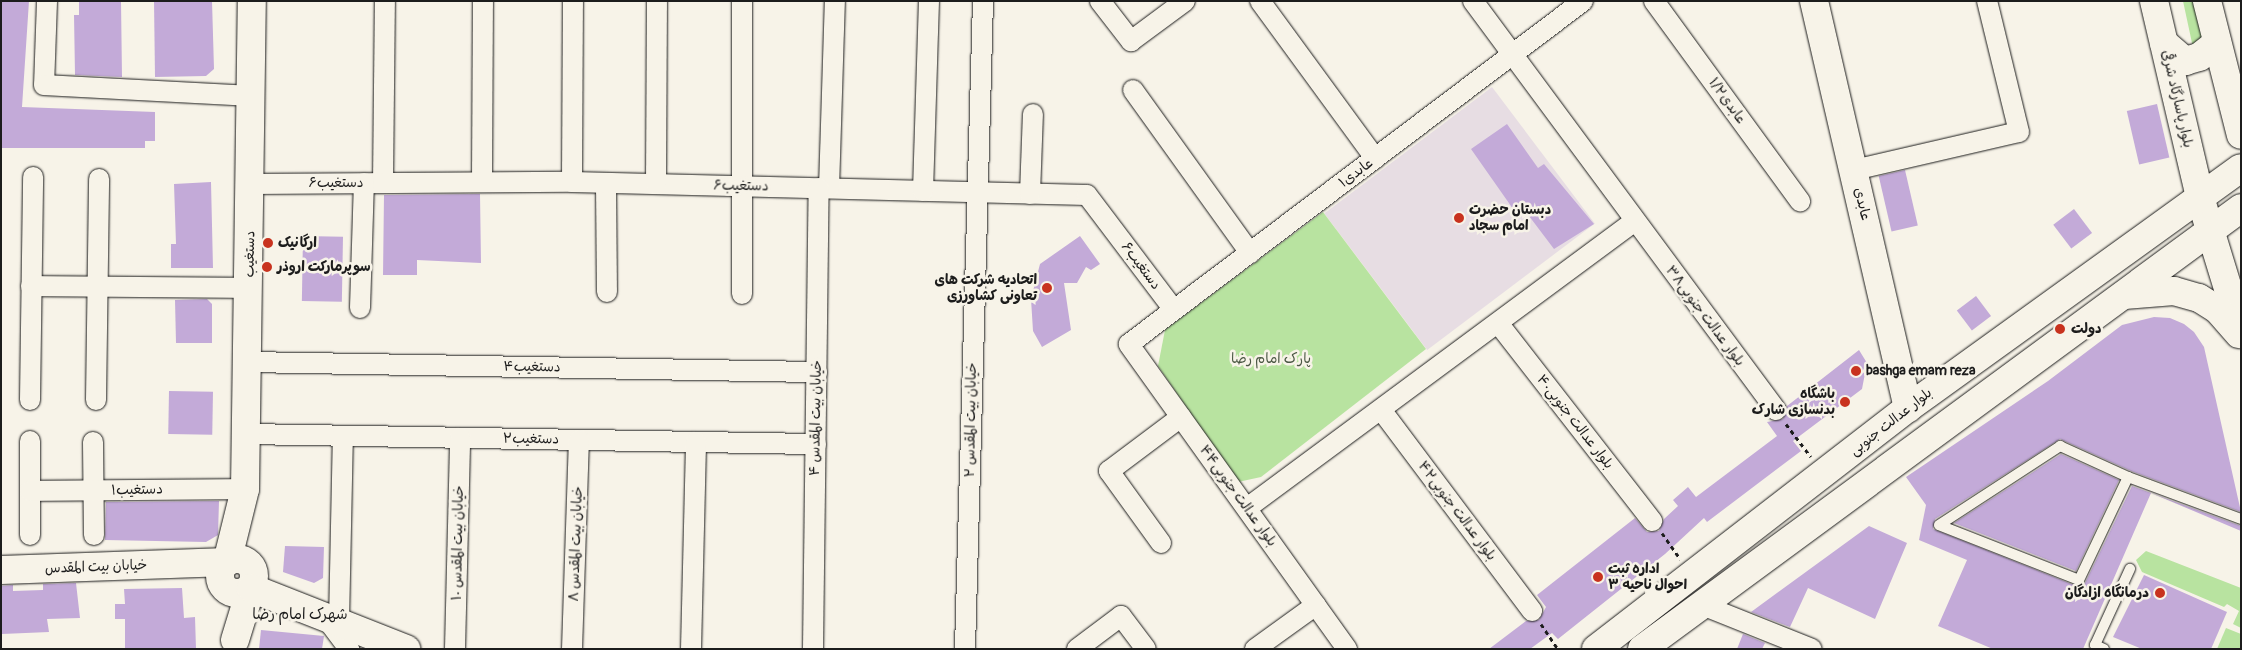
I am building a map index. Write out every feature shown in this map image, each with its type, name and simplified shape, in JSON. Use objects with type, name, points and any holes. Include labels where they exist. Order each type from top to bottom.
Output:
[{"type":"main road","name":"دستغیب","points":[[236,644],[237,574],[244,497],[246,434],[251,184],[252,1]]},
{"type":"main road","name":"عابدی","points":[[1814,1],[1908,408]]},
{"type":"main road","name":"بلوار پاسارگاد شرقی","points":[[2154,1],[2200,198],[2241,331]]},
{"type":"main road","points":[[2207,1],[2216,44],[2241,135]]},
{"type":"main road","points":[[2164,43],[2185,61],[2199,57],[2216,44]]},
{"type":"main road","points":[[2216,44],[2241,64]]},
{"type":"main road","name":"بلوار عدالت جنوبی","points":[[1596,649],[1693,576],[1908,408],[2241,168]]},
{"type":"main road","points":[[1642,649],[2241,208]]},
{"type":"main road","points":[[2124,295],[2174,292],[2199,298],[2218,310],[2241,337]]},
{"type":"main road","name":"خیابان بیت المقدس","points":[[1,570],[190,563],[237,574]]},
{"type":"main road","points":[[237,574],[332,620],[406,649]]},
{"type":"street","points":[[360,308],[374,183],[385,1]]},
{"type":"street","points":[[482,182],[483,1]]},
{"type":"street","points":[[572,182],[573,1]]},
{"type":"street","points":[[656,184],[657,1]]},
{"type":"street","points":[[742,1],[744,186],[742,294]]},
{"type":"street","name":"خیابان بیت المقدس ۴","points":[[812,649],[817,372],[824,188],[835,1]]},
{"type":"street","points":[[923,191],[928,1]]},
{"type":"street","name":"خیابان بیت المقدس ۲","points":[[965,649],[976,192],[983,1]]},
{"type":"street","points":[[1100,1],[1130,41],[1185,1]]},
{"type":"street","points":[[1260,1],[1375,158]]},
{"type":"street","name":"بلوار عدالت جنوبی۳۸","points":[[1473,1],[1634,222],[1776,410]]},
{"type":"street","name":"۱عابدی","points":[[1129,344],[1583,1]]},
{"type":"street","name":"عابدی۱/۲","points":[[1654,1],[1800,201]]},
{"type":"street","points":[[1854,170],[2020,132],[1987,1]]},
{"type":"street","points":[[46,2],[44,85],[252,96]]},
{"type":"street","points":[[1133,90],[1250,253]]},
{"type":"street","points":[[1030,194],[1033,114]]},
{"type":"street","points":[[30,400],[33,177]]},
{"type":"street","points":[[96,400],[99,179]]},
{"type":"street","name":"دستغیب۶","points":[[251,184],[572,182],[1088,195],[1174,310]]},
{"type":"street","points":[[606,183],[607,292]]},
{"type":"street","points":[[1247,508],[1382,411],[1634,222]]},
{"type":"street","points":[[31,286],[249,288]]},
{"type":"street","name":"بلوار عدالت جنوبی۴۰","points":[[1498,323],[1652,521]]},
{"type":"street","name":"بلوار عدالت جنوبی۴۴","points":[[1129,344],[1316,604],[1346,649]]},
{"type":"street","name":"دستغیب۴","points":[[247,362],[817,372]]},
{"type":"street","name":"بلوار عدالت جنوبی۴۲","points":[[1382,411],[1532,611]]},
{"type":"street","points":[[1161,543],[1108,471],[1181,417]]},
{"type":"street","name":"۲دستغیب","points":[[246,434],[816,444]]},
{"type":"street","points":[[343,436],[332,620],[349,649]]},
{"type":"street","name":"خیابان بیت المقدس ۱۰","points":[[455,649],[460,438]]},
{"type":"street","points":[[30,440],[30,535]]},
{"type":"street","name":"خیابان بیت المقدس ۸","points":[[572,649],[579,440]]},
{"type":"street","points":[[93,442],[94,535]]},
{"type":"street","points":[[691,649],[696,442]]},
{"type":"street","name":"دستغیب۱","points":[[30,492],[93,491],[244,497]]},
{"type":"street","points":[[1254,649],[1316,604]]},
{"type":"street","points":[[1702,605],[1812,649]]},
{"type":"street","points":[[1077,649],[1122,616],[1146,649]]},
{"type":"lane","points":[[2128,477],[2080,580],[1939,525],[2060,446],[2128,477],[2241,520]]},
{"type":"lane","points":[[2104,649],[2095,645],[2130,569]]},
{"type":"path","points":[[1776,410],[1823,474]]},
{"type":"path","points":[[1652,521],[1693,576]]},
{"type":"path","points":[[1532,611],[1558,649]]},
{"type":"shaded area","name":"دبستان حضرت امام سجاد","points":[[1492,87],[1595,224],[1427,350],[1324,213]]},
{"type":"green space","points":[[2183,1],[2201,1],[2214,56],[2202,65],[2192,43]]},
{"type":"green space","name":"پارک امام رضا","points":[[1323,212],[1426,349],[1261,477],[1238,482],[1158,366],[1165,330]]},
{"type":"green space","points":[[2146,551],[2241,588],[2241,628],[2233,624],[2239,611],[2227,604],[2224,607],[2142,572],[2136,560]]},
{"type":"green space","points":[[2226,628],[2241,634],[2241,649],[2217,649]]},
{"type":"building","points":[[1,1],[29,1],[22,107],[155,112],[155,141],[145,141],[145,148],[1,148]]},
{"type":"building","points":[[79,1],[121,1],[122,77],[75,75],[74,15],[79,15]]},
{"type":"building","points":[[154,1],[212,1],[214,69],[206,76],[155,77]]},
{"type":"building","points":[[2157,104],[2169,158],[2139,165],[2127,111]]},
{"type":"building","points":[[1507,124],[1538,168],[1544,164],[1594,224],[1554,249],[1526,212],[1518,216],[1471,149]]},
{"type":"building","points":[[1905,170],[1918,226],[1892,232],[1879,176]]},
{"type":"building","points":[[211,182],[213,268],[171,268],[171,244],[176,244],[174,184]]},
{"type":"building","points":[[480,194],[481,263],[417,260],[417,275],[383,275],[384,195]]},
{"type":"building","points":[[2074,209],[2092,233],[2071,249],[2053,225]]},
{"type":"building","points":[[303,236],[343,237],[342,302],[302,301]]},
{"type":"building","name":"اتحادیه شرکت های تعاونی کشاورزی","points":[[1080,236],[1100,264],[1091,270],[1086,267],[1077,283],[1064,283],[1071,330],[1042,347],[1033,331],[1031,299],[1040,264]]},
{"type":"building","points":[[1976,296],[1991,316],[1972,330],[1957,310]]},
{"type":"building","points":[[207,299],[212,304],[212,343],[176,343],[175,300]]},
{"type":"building","points":[[2154,317],[2170,318],[2184,324],[2194,332],[2204,347],[2241,512],[2131,471],[2060,439],[1935,519],[1933,529],[2079,587],[2085,583],[2132,486],[2241,526],[2241,531],[2151,493],[2083,649],[1993,649],[1938,626],[1967,560],[1919,540],[1926,505],[1906,477],[2048,381],[2122,325]]},
{"type":"building","points":[[1859,350],[1867,363],[1862,389],[1793,441],[1801,451],[1707,522],[1704,518],[1665,554],[1558,639],[1552,633],[1530,649],[1489,649],[1526,621],[1539,620],[1546,607],[1537,595],[1635,518],[1647,532],[1659,531],[1664,519],[1678,506],[1673,500],[1688,487],[1696,497],[1777,436],[1767,422],[1783,419],[1787,406]]},
{"type":"building","points":[[169,391],[213,392],[212,435],[168,434]]},
{"type":"building","points":[[2061,454],[2119,480],[2076,571],[1954,523]]},
{"type":"building","points":[[219,501],[218,535],[206,542],[105,540],[106,502]]},
{"type":"building","points":[[1869,526],[1907,543],[1875,619],[1808,588],[1790,627],[1751,612]]},
{"type":"building","points":[[285,546],[324,547],[323,578],[314,583],[283,572]]},
{"type":"building","name":"درمانگاه ازادگان","points":[[2144,575],[2227,612],[2211,649],[2142,649],[2113,637]]},
{"type":"building","points":[[76,583],[80,618],[47,619],[49,632],[2,634],[1,586],[13,585],[13,591],[43,590],[43,584]]},
{"type":"building","points":[[182,588],[184,618],[195,617],[196,649],[125,649],[125,619],[115,619],[115,604],[125,604],[124,589]]},
{"type":"building","points":[[261,630],[324,636],[322,649],[259,649]]},
{"type":"building","points":[[1743,634],[1765,643],[1762,649],[1737,649]]},
{"type":"place","name":"دبستان حضرت امام سجاد","points":[[1459,218]]},
{"type":"place","name":"ارگانیک","points":[[268,243]]},
{"type":"place","name":"سوپرمارکت اروذر","points":[[267,267]]},
{"type":"place","name":"اتحادیه شرکت های تعاونی کشاورزی","points":[[1047,288]]},
{"type":"place","name":"دولت","points":[[2060,329]]},
{"type":"place","name":"bashga emam reza","points":[[1856,371]]},
{"type":"place","name":"باشگاه بدنسازی شارک","points":[[1845,402]]},
{"type":"place","name":"اداره ثبت احوال ناحیه ۳","points":[[1598,577]]},
{"type":"place","name":"درمانگاه ازادگان","points":[[2160,593]]},
{"type":"district","name":"شهرک امام رضا","points":[[300,615]]}]
